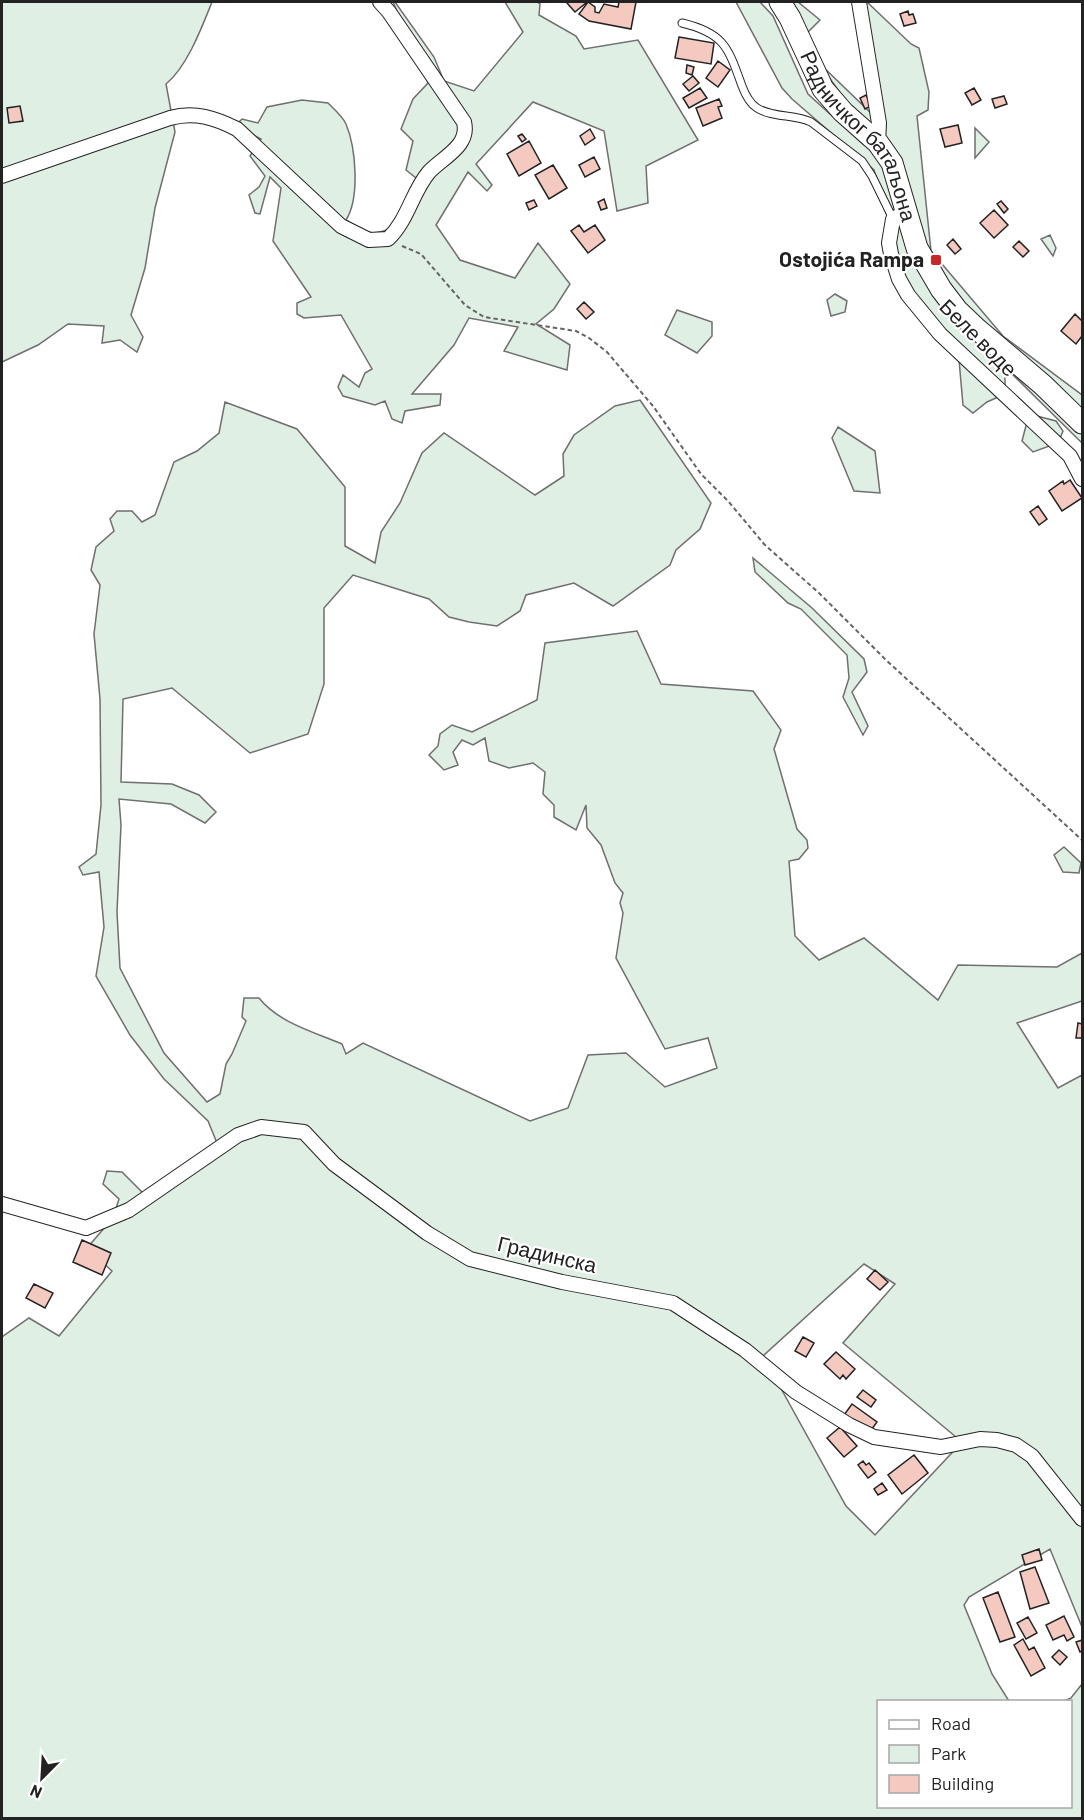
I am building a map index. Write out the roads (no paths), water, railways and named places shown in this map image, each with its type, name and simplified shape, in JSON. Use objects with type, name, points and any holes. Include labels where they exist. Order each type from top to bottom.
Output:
[{"type":"main road","name":"Радничког батаљона","points":[[780,2],[823,89],[843,112],[878,143],[896,173],[900,215],[941,289],[957,310],[1083,423]]},
{"type":"street","points":[[2,176],[170,118],[181,115],[200,115],[219,120],[237,129],[341,226],[369,240],[388,239],[396,232],[428,174],[460,144],[466,129],[464,122],[380,2]]},
{"type":"street","points":[[859,2],[879,123],[878,143]]},
{"type":"street","name":"Беле воде","points":[[900,215],[890,243],[891,255],[899,279],[908,295],[940,334],[1070,456],[1083,479]]},
{"type":"street","name":"Градинска","points":[[2,1204],[86,1228],[129,1210],[238,1135],[261,1127],[304,1132],[334,1164],[427,1233],[470,1259],[562,1282],[673,1302],[746,1350],[796,1392],[849,1425],[874,1437],[941,1447],[980,1439],[997,1440],[1016,1445],[1032,1456],[1083,1518]]},
{"type":"lane","points":[[682,22],[701,27],[716,36],[730,53],[746,97],[758,109],[802,117],[811,122],[862,162],[900,215]]},
{"type":"place","name":"Ostojića Rampa","points":[[936,260]]}]
